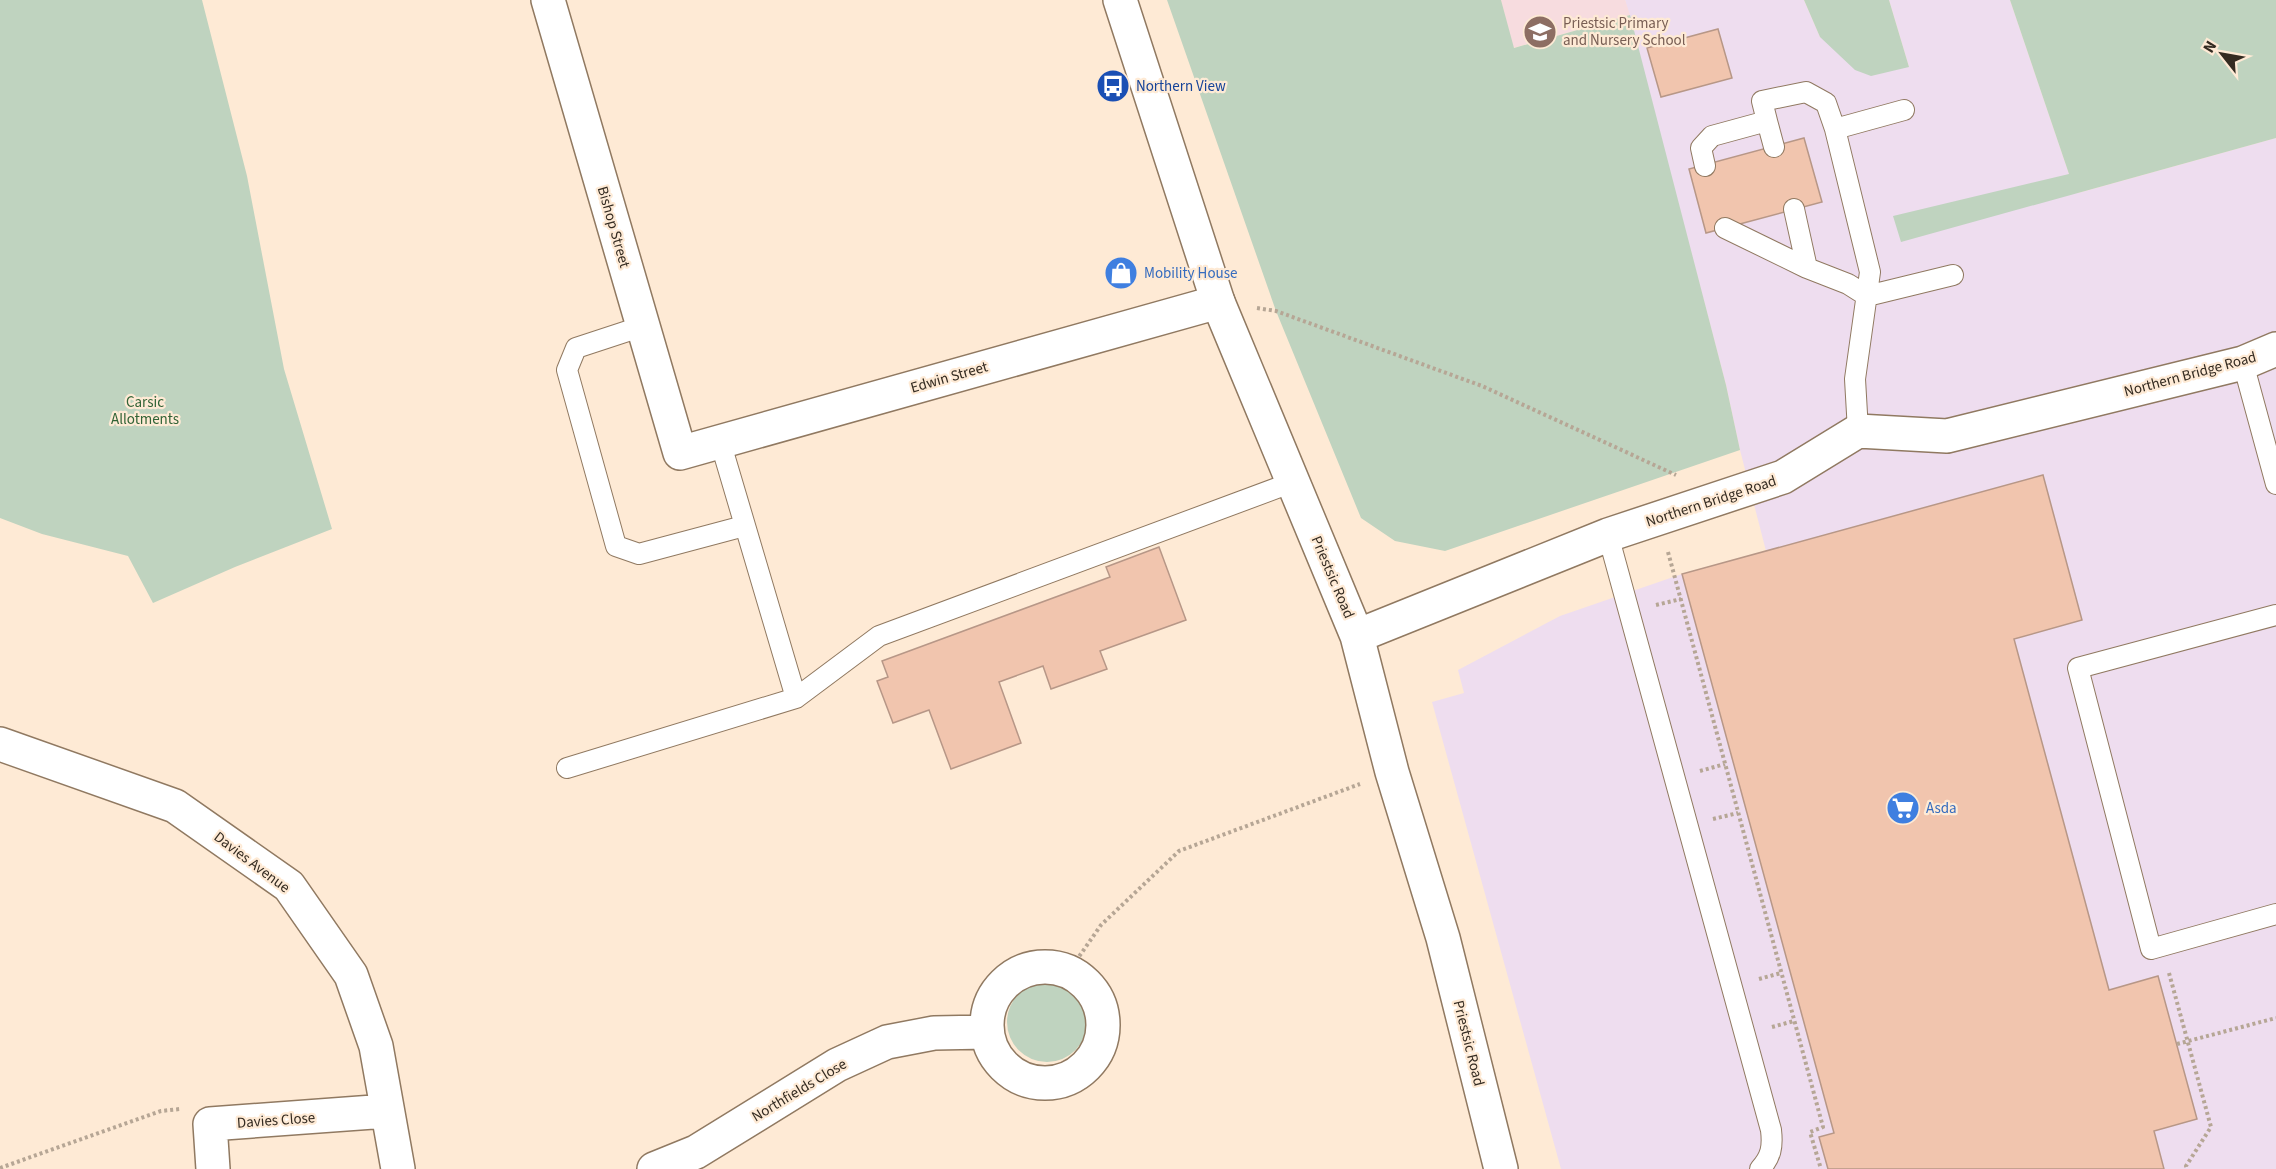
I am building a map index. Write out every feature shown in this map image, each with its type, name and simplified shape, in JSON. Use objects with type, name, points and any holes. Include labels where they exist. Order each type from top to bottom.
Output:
[{"type":"street","name":"Bishop Street","points":[[548,0],[680,453]]},
{"type":"street","name":"Priestsic Road","points":[[1120,0],[1218,302],[1358,636],[1392,772],[1443,938],[1501,1169]]},
{"type":"street","name":"Edwin Street","points":[[680,453],[1218,302]]},
{"type":"street","name":"Northern Bridge Road","points":[[1358,636],[1608,535],[1783,477],[1858,431],[1947,436],[2243,363],[2276,349]]},
{"type":"street","name":"Davies Avenue","points":[[0,744],[175,806],[289,886],[351,975],[376,1046],[398,1169]]},
{"type":"street","points":[[1052,966],[1069,971],[1086,982],[1098,999],[1103,1018],[1102,1038],[1094,1057],[1080,1072],[1062,1081],[1042,1083],[1022,1078],[1005,1067],[993,1052],[987,1032],[987,1014],[993,998],[1004,983],[1017,973],[1034,967],[1052,966]]},
{"type":"street","name":"Northfields Close","points":[[654,1169],[696,1152],[837,1065],[887,1042],[934,1033],[987,1032]]},
{"type":"street","name":"Davies Close","points":[[210,1124],[387,1111]]},
{"type":"street","points":[[210,1124],[213,1169]]},
{"type":"lane","points":[[1774,147],[1762,101],[1806,92],[1826,103],[1835,129],[1870,272],[1855,379],[1858,431]]},
{"type":"lane","points":[[1835,129],[1905,110]]},
{"type":"lane","points":[[1705,166],[1701,148],[1712,136],[1767,121]]},
{"type":"lane","points":[[1794,209],[1808,268]]},
{"type":"lane","points":[[1725,228],[1808,268],[1848,284],[1868,296],[1953,275]]},
{"type":"lane","points":[[642,326],[576,348],[567,370],[616,546],[639,554],[744,526]]},
{"type":"lane","points":[[2243,363],[2276,484]]},
{"type":"lane","points":[[720,441],[796,698]]},
{"type":"lane","points":[[567,768],[796,698],[879,636],[1293,482]]},
{"type":"lane","points":[[1608,535],[1771,1130],[1770,1157],[1760,1169]]},
{"type":"lane","points":[[2276,615],[2078,668],[2151,949],[2276,914]]},
{"type":"path","points":[[1218,302],[1276,311],[1482,386],[1676,475],[1695,506]]},
{"type":"path","points":[[1659,518],[1823,1127],[1810,1132],[1821,1169]]},
{"type":"path","points":[[1653,606],[1681,599]]},
{"type":"path","points":[[1069,971],[1101,925],[1179,851],[1392,772]]},
{"type":"path","points":[[2162,946],[2211,1127],[2186,1166],[2187,1169]]},
{"type":"path","points":[[2177,1044],[2276,1018]]},
{"type":"path","points":[[0,1168],[161,1111],[208,1107],[210,1124]]},
{"type":"shaded area","name":"Priestsic Primary and Nursery School","points":[[1501,0],[1625,0],[1630,15],[1513,48]]},
{"type":"shaded area","points":[[1625,0],[1804,0],[1820,37],[1909,67],[1889,0],[2010,0],[2069,174],[2078,193],[2276,138],[2276,1169],[1561,1169],[1432,702],[1464,693],[1458,670],[1560,616],[1682,574],[1766,551],[1726,385]]},
{"type":"green space","name":"Carsic Allotments","points":[[0,0],[202,0],[247,176],[284,369],[332,529],[235,567],[153,603],[128,556],[42,534],[0,518]]},
{"type":"green space","points":[[1167,0],[1501,0],[1514,48],[1630,15],[1726,385],[1740,450],[1445,551],[1395,541],[1361,518],[1276,311]]},
{"type":"green space","points":[[1804,0],[1889,0],[1909,67],[1871,76],[1855,70],[1820,37]]},
{"type":"green space","points":[[2010,0],[2276,0],[2276,138],[1901,242],[1893,216],[2069,174]]},
{"type":"green space","points":[[1047,982],[1062,985],[1075,994],[1084,1007],[1087,1022],[1084,1037],[1075,1050],[1062,1059],[1047,1062],[1032,1059],[1019,1050],[1010,1037],[1007,1022],[1010,1007],[1019,994],[1032,985]]},
{"type":"building","points":[[1718,29],[1732,78],[1661,97],[1647,48]]},
{"type":"building","points":[[1804,138],[1822,202],[1706,233],[1689,169]]},
{"type":"building","name":"Asda","points":[[2043,475],[2082,620],[2014,639],[2109,990],[2158,976],[2197,1119],[2154,1131],[2164,1169],[1828,1169],[1819,1137],[1834,1133],[1682,574]]},
{"type":"building","points":[[1159,547],[1186,620],[1100,651],[1107,669],[1051,689],[1043,666],[999,682],[1021,743],[951,769],[929,710],[893,723],[877,681],[888,677],[882,661],[1110,577],[1106,567]]},
{"type":"place","name":"Priestsic Primary and Nursery School","points":[[1540,32]]},
{"type":"place","name":"Northern View","points":[[1113,86]]},
{"type":"place","name":"Mobility House","points":[[1121,273]]},
{"type":"place","name":"Asda","points":[[1903,808]]}]
